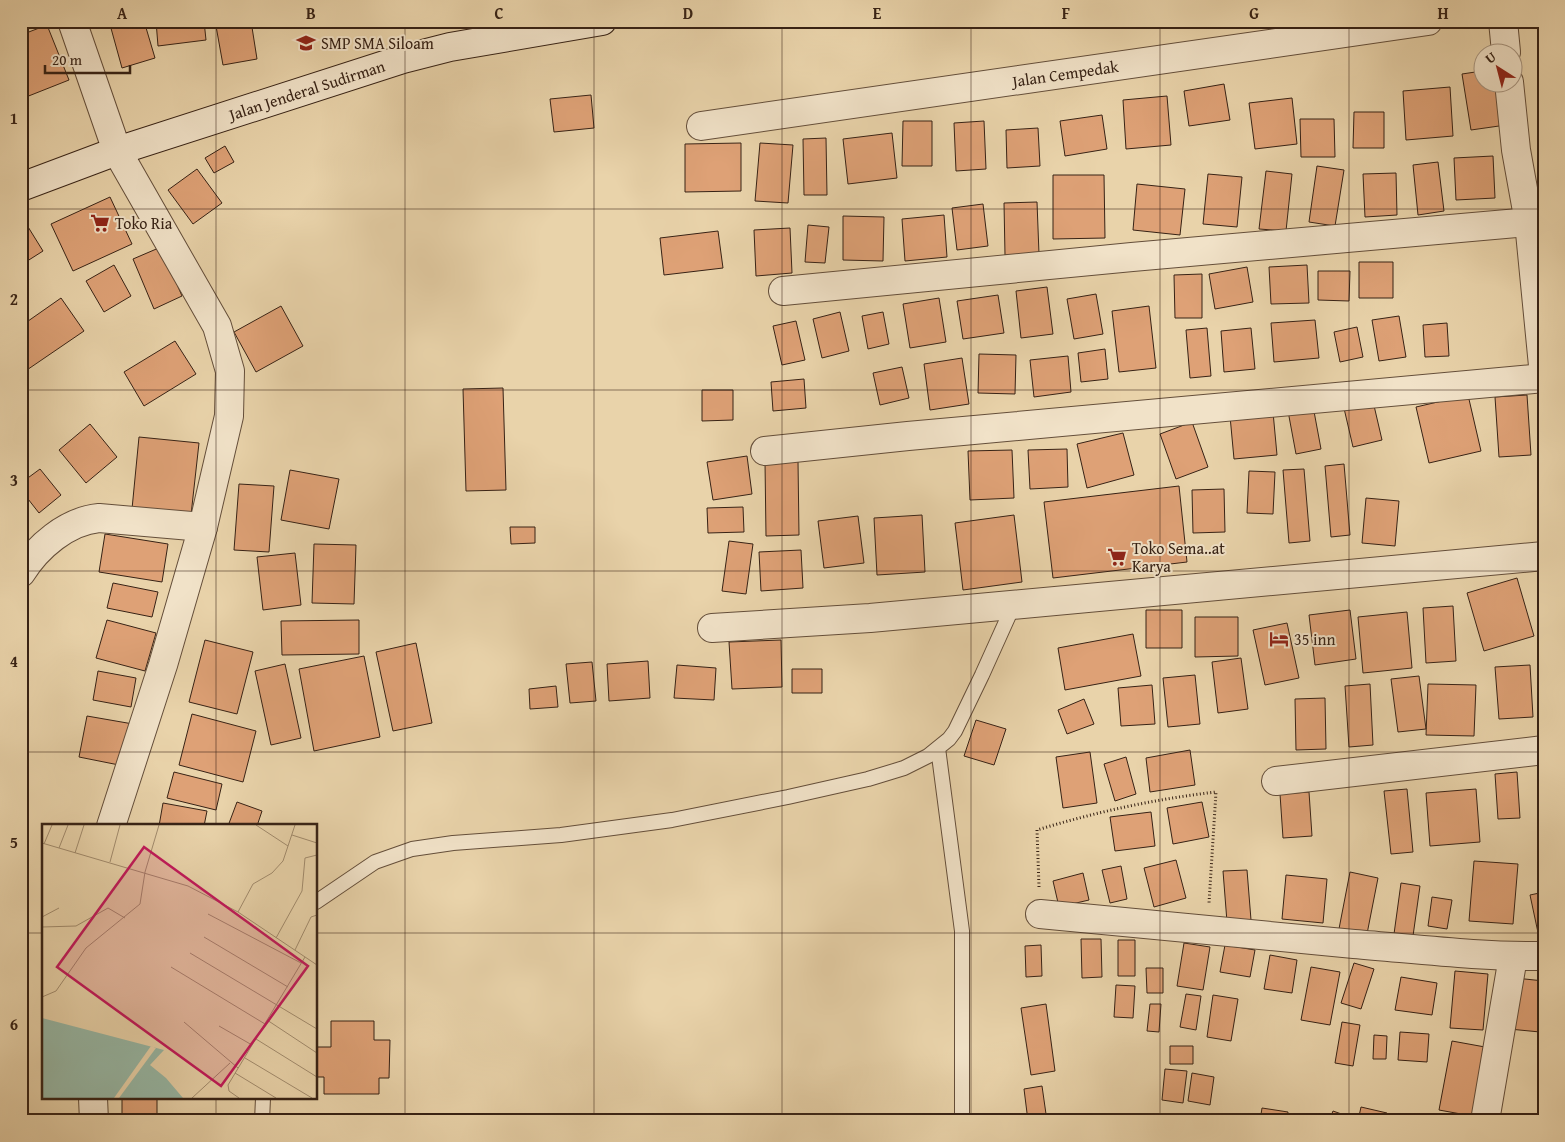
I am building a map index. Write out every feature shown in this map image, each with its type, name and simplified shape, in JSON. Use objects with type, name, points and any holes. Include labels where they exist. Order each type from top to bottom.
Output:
[{"type":"street","points":[[72,21],[117,152],[217,326],[230,371],[229,416],[203,527],[163,665],[112,824]]},
{"type":"street","name":"Jalan Jenderal Sudirman","points":[[21,187],[117,152],[441,49],[602,21]]},
{"type":"street","name":"Jalan Cempedak","points":[[701,126],[1428,21]]},
{"type":"street","points":[[1503,21],[1505,42]]},
{"type":"street","points":[[765,451],[1544,377],[1529,222],[1516,150],[1510,92]]},
{"type":"street","points":[[783,292],[1123,258],[1529,222]]},
{"type":"street","points":[[21,573],[34,555],[48,541],[87,519],[99,518],[203,527]]},
{"type":"street","points":[[712,628],[870,618],[1544,556]]},
{"type":"street","points":[[1276,781],[1544,750]]},
{"type":"street","points":[[1040,914],[1208,931],[1513,957],[1544,956]]},
{"type":"street","points":[[1485,1121],[1513,957]]},
{"type":"street","points":[[93,1100],[94,1121]]},
{"type":"lane","points":[[318,901],[375,862],[412,849],[561,835],[672,820],[788,797],[868,779],[904,768],[938,748],[949,739],[958,726],[1014,604]]},
{"type":"lane","points":[[938,748],[962,931],[962,1121]]},
{"type":"lane","points":[[262,1121],[263,1100]]},
{"type":"path","points":[[1040,914],[1038,830],[1088,814],[1168,798],[1216,792],[1208,931]]},
{"type":"building","points":[[109,21],[144,21],[155,58],[122,68]]},
{"type":"building","points":[[156,21],[204,21],[206,40],[158,46]]},
{"type":"building","points":[[251,21],[257,59],[223,65],[216,26]]},
{"type":"building","points":[[47,25],[69,80],[21,99],[21,35]]},
{"type":"building","points":[[1472,72],[1472,92],[1501,92],[1506,125],[1471,130],[1462,74]]},
{"type":"building","points":[[1224,84],[1230,120],[1189,126],[1184,91]]},
{"type":"building","points":[[1450,87],[1453,136],[1406,140],[1403,91]]},
{"type":"building","points":[[591,95],[594,128],[554,132],[550,99]]},
{"type":"building","points":[[1167,96],[1171,145],[1126,149],[1123,100]]},
{"type":"building","points":[[1292,98],[1297,144],[1255,149],[1249,103]]},
{"type":"building","points":[[1354,112],[1384,112],[1384,148],[1353,148]]},
{"type":"building","points":[[1102,115],[1107,149],[1065,156],[1060,121]]},
{"type":"building","points":[[1300,119],[1334,119],[1335,157],[1301,157]]},
{"type":"building","points":[[903,121],[932,121],[932,166],[902,166]]},
{"type":"building","points":[[984,121],[986,169],[956,171],[954,123]]},
{"type":"building","points":[[1038,128],[1040,166],[1007,168],[1006,130]]},
{"type":"building","points":[[892,133],[897,178],[848,184],[843,139]]},
{"type":"building","points":[[826,138],[827,195],[804,195],[803,139]]},
{"type":"building","points":[[741,143],[741,191],[685,192],[685,144]]},
{"type":"building","points":[[760,143],[793,145],[788,203],[755,201]]},
{"type":"building","points":[[225,146],[234,162],[214,173],[205,158]]},
{"type":"building","points":[[1493,156],[1495,198],[1456,200],[1454,158]]},
{"type":"building","points":[[1438,162],[1444,211],[1418,215],[1413,165]]},
{"type":"building","points":[[1317,166],[1344,170],[1335,226],[1309,222]]},
{"type":"building","points":[[197,169],[222,203],[193,224],[168,190]]},
{"type":"building","points":[[1266,171],[1292,174],[1286,231],[1259,229]]},
{"type":"building","points":[[1396,173],[1397,215],[1365,217],[1363,174]]},
{"type":"building","points":[[1208,174],[1242,177],[1237,227],[1203,224]]},
{"type":"building","points":[[1053,175],[1104,175],[1105,238],[1053,239]]},
{"type":"building","points":[[1137,184],[1185,189],[1180,235],[1133,230]]},
{"type":"building","points":[[110,197],[132,244],[73,271],[51,224]]},
{"type":"building","points":[[1037,202],[1039,254],[1005,255],[1004,203]]},
{"type":"building","points":[[983,204],[988,246],[957,250],[952,208]]},
{"type":"building","points":[[944,215],[947,257],[905,261],[902,219]]},
{"type":"building","points":[[843,216],[884,217],[883,261],[843,260]]},
{"type":"building","points":[[25,222],[43,251],[21,265],[21,225]]},
{"type":"building","points":[[808,225],[829,227],[825,263],[805,262]]},
{"type":"building","points":[[790,228],[792,273],[756,276],[754,230]]},
{"type":"building","points":[[718,231],[723,268],[664,275],[660,238]]},
{"type":"building","points":[[161,247],[182,296],[154,309],[133,259]]},
{"type":"building","points":[[1359,262],[1393,262],[1393,298],[1359,298]]},
{"type":"building","points":[[114,265],[131,296],[104,312],[86,281]]},
{"type":"building","points":[[1307,265],[1309,303],[1271,304],[1269,267]]},
{"type":"building","points":[[1247,267],[1253,302],[1215,309],[1209,274]]},
{"type":"building","points":[[1318,271],[1350,271],[1349,301],[1318,300]]},
{"type":"building","points":[[1202,274],[1202,318],[1175,318],[1174,275]]},
{"type":"building","points":[[1047,287],[1053,334],[1021,338],[1016,291]]},
{"type":"building","points":[[1096,294],[1103,334],[1074,339],[1067,299]]},
{"type":"building","points":[[998,295],[1004,333],[963,339],[957,301]]},
{"type":"building","points":[[61,298],[84,331],[21,374],[21,326]]},
{"type":"building","points":[[939,298],[946,342],[910,348],[903,304]]},
{"type":"building","points":[[281,306],[303,346],[256,372],[234,332]]},
{"type":"building","points":[[1149,306],[1156,368],[1119,372],[1112,311]]},
{"type":"building","points":[[840,312],[849,351],[822,358],[813,319]]},
{"type":"building","points":[[883,312],[889,344],[868,349],[862,316]]},
{"type":"building","points":[[1399,316],[1406,357],[1379,361],[1372,320]]},
{"type":"building","points":[[1315,320],[1319,358],[1274,362],[1271,323]]},
{"type":"building","points":[[796,321],[805,360],[782,365],[773,326]]},
{"type":"building","points":[[1447,323],[1449,356],[1425,357],[1423,325]]},
{"type":"building","points":[[1357,327],[1363,357],[1340,362],[1334,332]]},
{"type":"building","points":[[1207,328],[1211,376],[1190,378],[1186,330]]},
{"type":"building","points":[[1251,328],[1255,369],[1224,372],[1221,331]]},
{"type":"building","points":[[175,341],[196,374],[144,406],[124,372]]},
{"type":"building","points":[[1105,349],[1108,379],[1081,382],[1078,353]]},
{"type":"building","points":[[979,354],[1016,355],[1015,394],[978,393]]},
{"type":"building","points":[[1068,356],[1071,392],[1034,397],[1030,360]]},
{"type":"building","points":[[962,358],[969,404],[930,410],[924,364]]},
{"type":"building","points":[[902,367],[909,398],[880,405],[873,373]]},
{"type":"building","points":[[804,379],[806,408],[773,411],[771,382]]},
{"type":"building","points":[[503,388],[506,490],[466,491],[463,389]]},
{"type":"building","points":[[702,390],[733,390],[733,420],[702,421]]},
{"type":"building","points":[[1468,395],[1481,451],[1429,463],[1416,407]]},
{"type":"building","points":[[1527,395],[1531,455],[1499,457],[1495,397]]},
{"type":"building","points":[[1372,397],[1382,440],[1353,447],[1343,404]]},
{"type":"building","points":[[1313,406],[1321,449],[1296,454],[1288,411]]},
{"type":"building","points":[[1273,412],[1277,455],[1234,459],[1230,416]]},
{"type":"building","points":[[1192,422],[1208,467],[1176,479],[1160,434]]},
{"type":"building","points":[[90,424],[117,457],[86,483],[59,450]]},
{"type":"building","points":[[1123,433],[1134,475],[1087,488],[1077,444]]},
{"type":"building","points":[[139,437],[199,443],[191,515],[132,509]]},
{"type":"building","points":[[1067,449],[1068,487],[1030,489],[1028,450]]},
{"type":"building","points":[[1012,450],[1014,498],[970,500],[968,451]]},
{"type":"building","points":[[747,456],[752,494],[713,500],[707,462]]},
{"type":"building","points":[[798,461],[799,535],[766,536],[765,462]]},
{"type":"building","points":[[1344,464],[1350,535],[1331,537],[1325,466]]},
{"type":"building","points":[[40,469],[61,495],[39,513],[21,490],[21,483]]},
{"type":"building","points":[[1304,469],[1310,541],[1289,543],[1283,470]]},
{"type":"building","points":[[290,470],[339,479],[329,529],[281,520]]},
{"type":"building","points":[[1249,471],[1275,472],[1273,514],[1247,513]]},
{"type":"building","points":[[239,484],[274,486],[269,552],[234,550]]},
{"type":"building","points":[[1179,486],[1187,562],[1053,578],[1044,502]]},
{"type":"building","points":[[1224,489],[1225,532],[1193,533],[1192,490]]},
{"type":"building","points":[[1366,498],[1399,501],[1395,546],[1362,543]]},
{"type":"building","points":[[743,507],[744,532],[708,533],[707,508]]},
{"type":"building","points":[[922,515],[925,572],[877,575],[874,518]]},
{"type":"building","points":[[1014,515],[1022,582],[963,590],[955,523]]},
{"type":"building","points":[[858,516],[864,563],[824,568],[818,521]]},
{"type":"building","points":[[510,527],[535,527],[535,543],[511,544]]},
{"type":"building","points":[[105,534],[168,544],[162,582],[99,572]]},
{"type":"building","points":[[729,541],[753,544],[746,594],[722,591]]},
{"type":"building","points":[[314,544],[356,545],[354,604],[312,603]]},
{"type":"building","points":[[801,550],[803,588],[761,591],[759,552]]},
{"type":"building","points":[[295,553],[301,605],[263,610],[257,557]]},
{"type":"building","points":[[1517,578],[1534,636],[1484,651],[1467,593]]},
{"type":"building","points":[[113,583],[158,592],[152,617],[107,608]]},
{"type":"building","points":[[1453,606],[1456,661],[1426,663],[1423,608]]},
{"type":"building","points":[[1146,610],[1182,610],[1182,648],[1146,648]]},
{"type":"building","points":[[1350,610],[1356,659],[1315,665],[1309,615]]},
{"type":"building","points":[[1407,612],[1412,668],[1363,673],[1358,617]]},
{"type":"building","points":[[1195,617],[1238,617],[1238,656],[1195,657]]},
{"type":"building","points":[[107,620],[156,633],[145,671],[96,658]]},
{"type":"building","points":[[359,620],[359,654],[282,655],[281,621]]},
{"type":"building","points":[[1287,623],[1299,678],[1265,685],[1253,630]]},
{"type":"building","points":[[1133,634],[1141,676],[1065,690],[1058,648]]},
{"type":"building","points":[[205,640],[253,652],[237,714],[189,702]]},
{"type":"building","points":[[781,640],[782,687],[732,689],[729,642]]},
{"type":"building","points":[[416,643],[432,723],[393,731],[376,652]]},
{"type":"building","points":[[364,656],[380,737],[314,751],[299,669]]},
{"type":"building","points":[[1241,658],[1248,709],[1218,713],[1212,662]]},
{"type":"building","points":[[648,661],[650,698],[609,701],[607,664]]},
{"type":"building","points":[[592,662],[596,701],[570,703],[566,664]]},
{"type":"building","points":[[285,664],[301,738],[271,745],[255,671]]},
{"type":"building","points":[[677,665],[716,668],[714,700],[674,698]]},
{"type":"building","points":[[1530,665],[1533,717],[1499,719],[1495,667]]},
{"type":"building","points":[[792,669],[822,669],[822,693],[792,693]]},
{"type":"building","points":[[98,671],[136,678],[131,707],[93,700]]},
{"type":"building","points":[[1195,675],[1200,724],[1168,727],[1163,678]]},
{"type":"building","points":[[1419,676],[1426,729],[1398,732],[1391,679]]},
{"type":"building","points":[[1370,684],[1373,745],[1349,747],[1345,686]]},
{"type":"building","points":[[1428,684],[1476,685],[1474,736],[1426,735]]},
{"type":"building","points":[[1152,685],[1155,724],[1121,726],[1118,688]]},
{"type":"building","points":[[556,686],[558,707],[530,709],[529,689]]},
{"type":"building","points":[[1325,698],[1326,749],[1296,750],[1295,699]]},
{"type":"building","points":[[1084,699],[1094,724],[1067,734],[1058,710]]},
{"type":"building","points":[[192,714],[256,731],[243,782],[179,765]]},
{"type":"building","points":[[87,716],[133,724],[124,766],[79,757]]},
{"type":"building","points":[[976,720],[1006,729],[994,765],[964,756]]},
{"type":"building","points":[[1190,750],[1195,785],[1150,792],[1146,758]]},
{"type":"building","points":[[1090,752],[1097,803],[1063,808],[1056,757]]},
{"type":"building","points":[[1126,757],[1136,794],[1115,801],[1104,764]]},
{"type":"building","points":[[174,772],[222,784],[216,810],[167,798]]},
{"type":"building","points":[[1517,772],[1520,818],[1498,819],[1495,774]]},
{"type":"building","points":[[1407,789],[1413,852],[1391,854],[1384,791]]},
{"type":"building","points":[[1476,789],[1480,842],[1430,846],[1426,793]]},
{"type":"building","points":[[1309,792],[1312,836],[1283,838],[1280,794]]},
{"type":"building","points":[[237,802],[262,811],[258,824],[229,824]]},
{"type":"building","points":[[1202,802],[1209,837],[1173,844],[1167,808]]},
{"type":"building","points":[[163,803],[207,811],[204,824],[159,824]]},
{"type":"building","points":[[1151,812],[1155,846],[1115,851],[1110,817]]},
{"type":"building","points":[[1176,860],[1186,898],[1154,907],[1144,868]]},
{"type":"building","points":[[1474,861],[1518,864],[1513,924],[1469,921]]},
{"type":"building","points":[[1121,866],[1127,899],[1110,903],[1102,870]]},
{"type":"building","points":[[1247,870],[1251,920],[1227,922],[1223,871]]},
{"type":"building","points":[[1350,872],[1378,878],[1366,939],[1338,934]]},
{"type":"building","points":[[1083,873],[1089,900],[1059,907],[1053,881]]},
{"type":"building","points":[[1286,875],[1327,879],[1323,923],[1282,919]]},
{"type":"building","points":[[1401,883],[1420,886],[1413,936],[1394,934]]},
{"type":"building","points":[[1544,892],[1544,941],[1540,942],[1530,895]]},
{"type":"building","points":[[1432,897],[1452,900],[1447,929],[1428,926]]},
{"type":"building","points":[[1081,939],[1101,939],[1102,977],[1082,978]]},
{"type":"building","points":[[1118,940],[1135,940],[1135,976],[1118,976]]},
{"type":"building","points":[[1184,943],[1210,947],[1203,990],[1177,986]]},
{"type":"building","points":[[1041,945],[1042,976],[1026,977],[1025,946]]},
{"type":"building","points":[[1225,945],[1255,950],[1250,977],[1220,972]]},
{"type":"building","points":[[1270,955],[1297,960],[1292,993],[1264,989]]},
{"type":"building","points":[[1354,963],[1374,969],[1361,1009],[1341,1003]]},
{"type":"building","points":[[1311,967],[1340,972],[1330,1025],[1301,1020]]},
{"type":"building","points":[[1146,968],[1163,968],[1163,993],[1147,993]]},
{"type":"building","points":[[1455,971],[1488,974],[1483,1030],[1450,1028]]},
{"type":"building","points":[[1401,977],[1437,983],[1432,1015],[1395,1010]]},
{"type":"building","points":[[1515,978],[1544,981],[1540,1032],[1509,1029]]},
{"type":"building","points":[[1116,985],[1135,986],[1133,1018],[1114,1017]]},
{"type":"building","points":[[1186,994],[1201,996],[1196,1030],[1180,1027]]},
{"type":"building","points":[[1213,995],[1238,999],[1231,1041],[1207,1037]]},
{"type":"building","points":[[1046,1004],[1055,1071],[1031,1075],[1021,1008]]},
{"type":"building","points":[[1150,1004],[1161,1004],[1159,1032],[1147,1031]]},
{"type":"building","points":[[331,1021],[374,1021],[374,1040],[390,1040],[389,1078],[379,1078],[379,1094],[324,1094],[324,1077],[318,1077],[318,1047],[331,1047]]},
{"type":"building","points":[[1342,1022],[1360,1025],[1353,1066],[1335,1063]]},
{"type":"building","points":[[1400,1032],[1429,1034],[1427,1062],[1398,1060]]},
{"type":"building","points":[[1374,1035],[1387,1036],[1386,1059],[1373,1059]]},
{"type":"building","points":[[1452,1041],[1485,1047],[1472,1116],[1439,1110]]},
{"type":"building","points":[[1170,1046],[1193,1046],[1193,1064],[1170,1064]]},
{"type":"building","points":[[1165,1069],[1187,1071],[1183,1103],[1162,1100]]},
{"type":"building","points":[[1192,1073],[1214,1077],[1210,1105],[1188,1101]]},
{"type":"building","points":[[1042,1086],[1047,1121],[1028,1121],[1024,1089]]},
{"type":"building","points":[[122,1100],[157,1100],[157,1121],[122,1121]]},
{"type":"building","points":[[1361,1107],[1387,1113],[1385,1121],[1358,1121]]},
{"type":"building","points":[[1262,1108],[1288,1112],[1287,1121],[1260,1121]]},
{"type":"building","points":[[1333,1111],[1347,1116],[1345,1121],[1329,1121]]},
{"type":"place","name":"SMP SMA Siloam","points":[[306,43]]},
{"type":"place","name":"Toko Ria","points":[[100,223]]},
{"type":"place","name":"Toko Sema..at Karya","points":[[1117,557]]},
{"type":"place","name":"35 inn","points":[[1279,639]]}]
